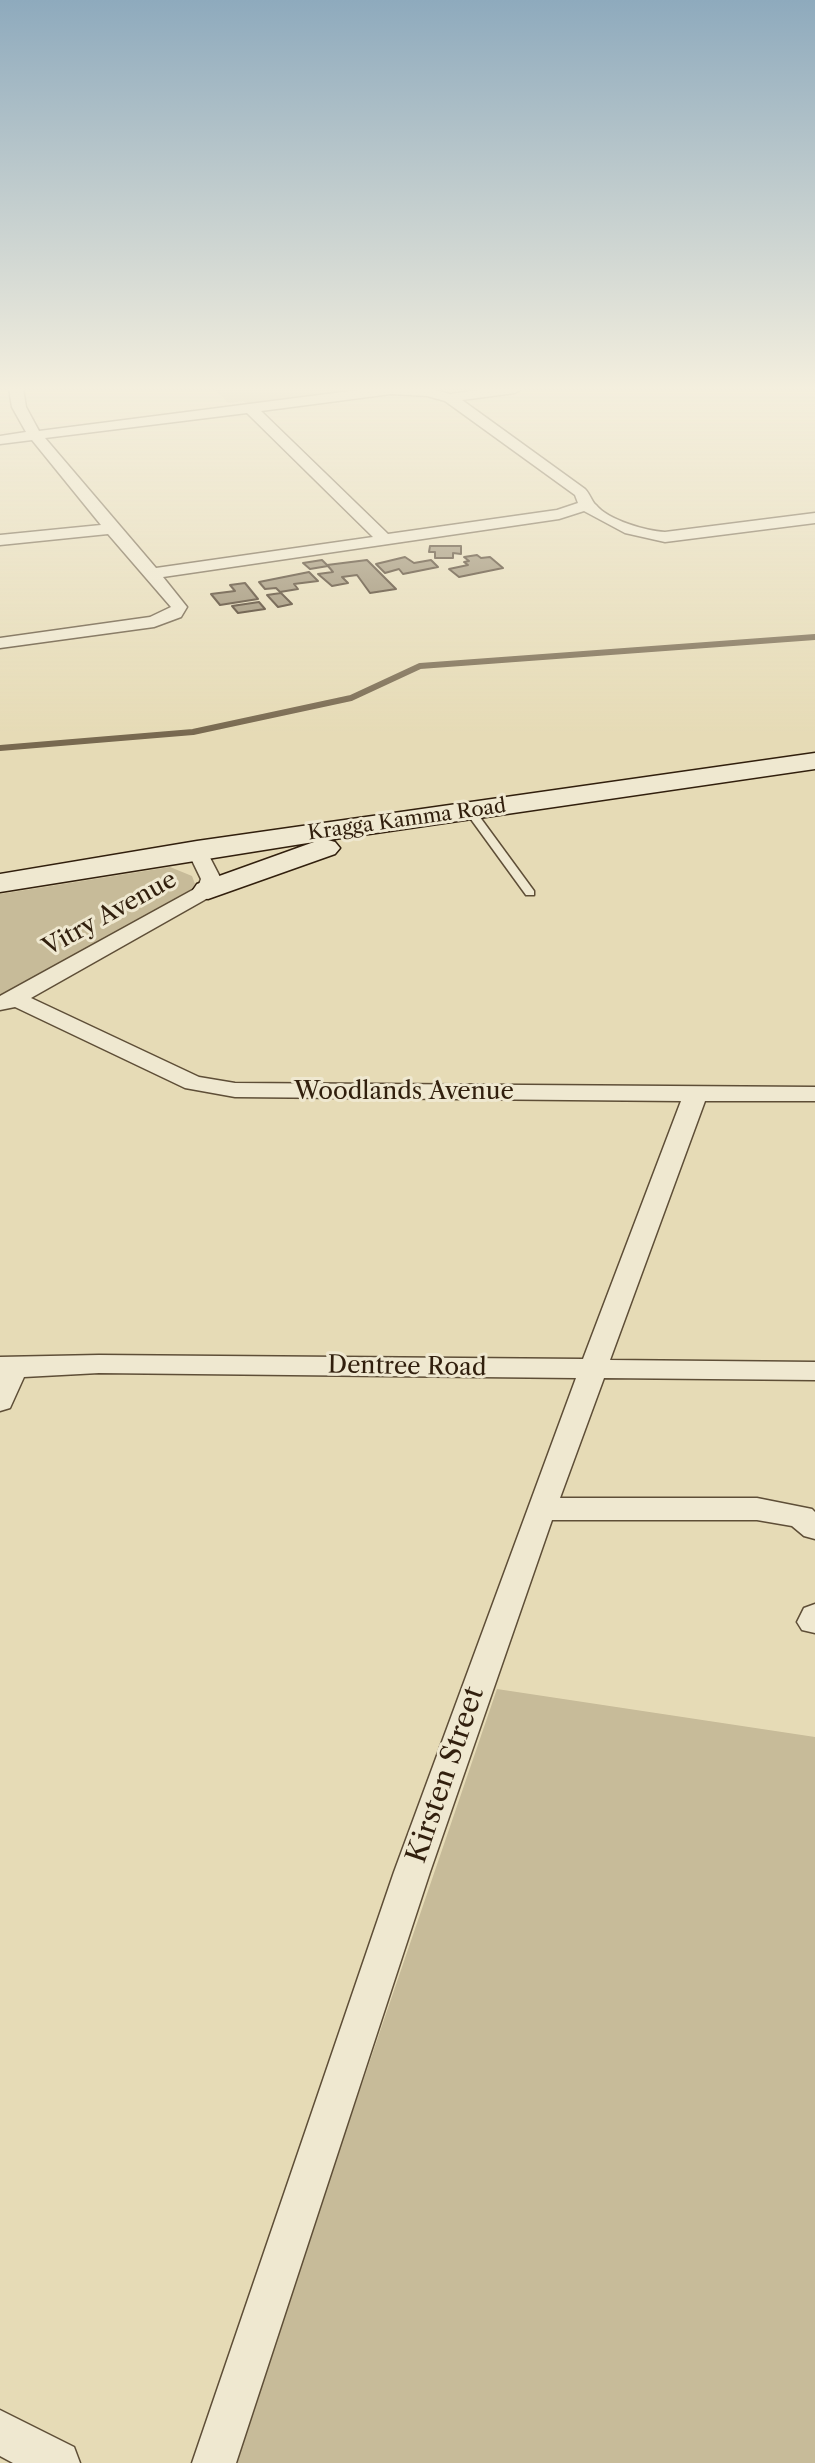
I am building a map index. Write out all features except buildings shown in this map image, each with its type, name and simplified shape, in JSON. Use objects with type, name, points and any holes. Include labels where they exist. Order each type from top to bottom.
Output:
[{"type":"main road","name":"Kragga Kamma Road","points":[[0,883],[197,850],[815,761]]},
{"type":"main road","points":[[208,890],[391,822]]},
{"type":"street","points":[[0,643],[154,622],[175,613],[179,607],[155,573],[91,504]]},
{"type":"street","points":[[348,504],[384,539]]},
{"type":"street","points":[[155,573],[559,514],[586,506],[632,533],[659,538],[815,518]]},
{"type":"street","points":[[0,540],[111,529]]},
{"type":"street","name":"Vitry Avenue","points":[[7,1002],[208,890],[211,879],[197,850]]},
{"type":"street","name":"Woodlands Avenue","points":[[7,1002],[193,1083],[212,1087],[294,1092],[815,1094]]},
{"type":"street","name":"Kirsten Street","points":[[214,2463],[412,1872],[541,1509],[695,1094]]},
{"type":"street","name":"Dentree Road","points":[[6,1367],[99,1364],[815,1371]]},
{"type":"street","points":[[0,1401],[6,1367]]},
{"type":"street","points":[[541,1509],[757,1509],[801,1517],[815,1528]]},
{"type":"street","points":[[0,2432],[58,2463]]},
{"type":"lane","points":[[470,811],[530,893]]},
{"type":"shaded area","points":[[170,867],[192,876],[195,884],[192,890],[0,997],[0,894]]},
{"type":"shaded area","points":[[497,1689],[815,1737],[815,2463],[236,2463],[252,2406]]},
{"type":"waterway","points":[[0,748],[193,732],[351,698],[420,666],[815,637]]}]
